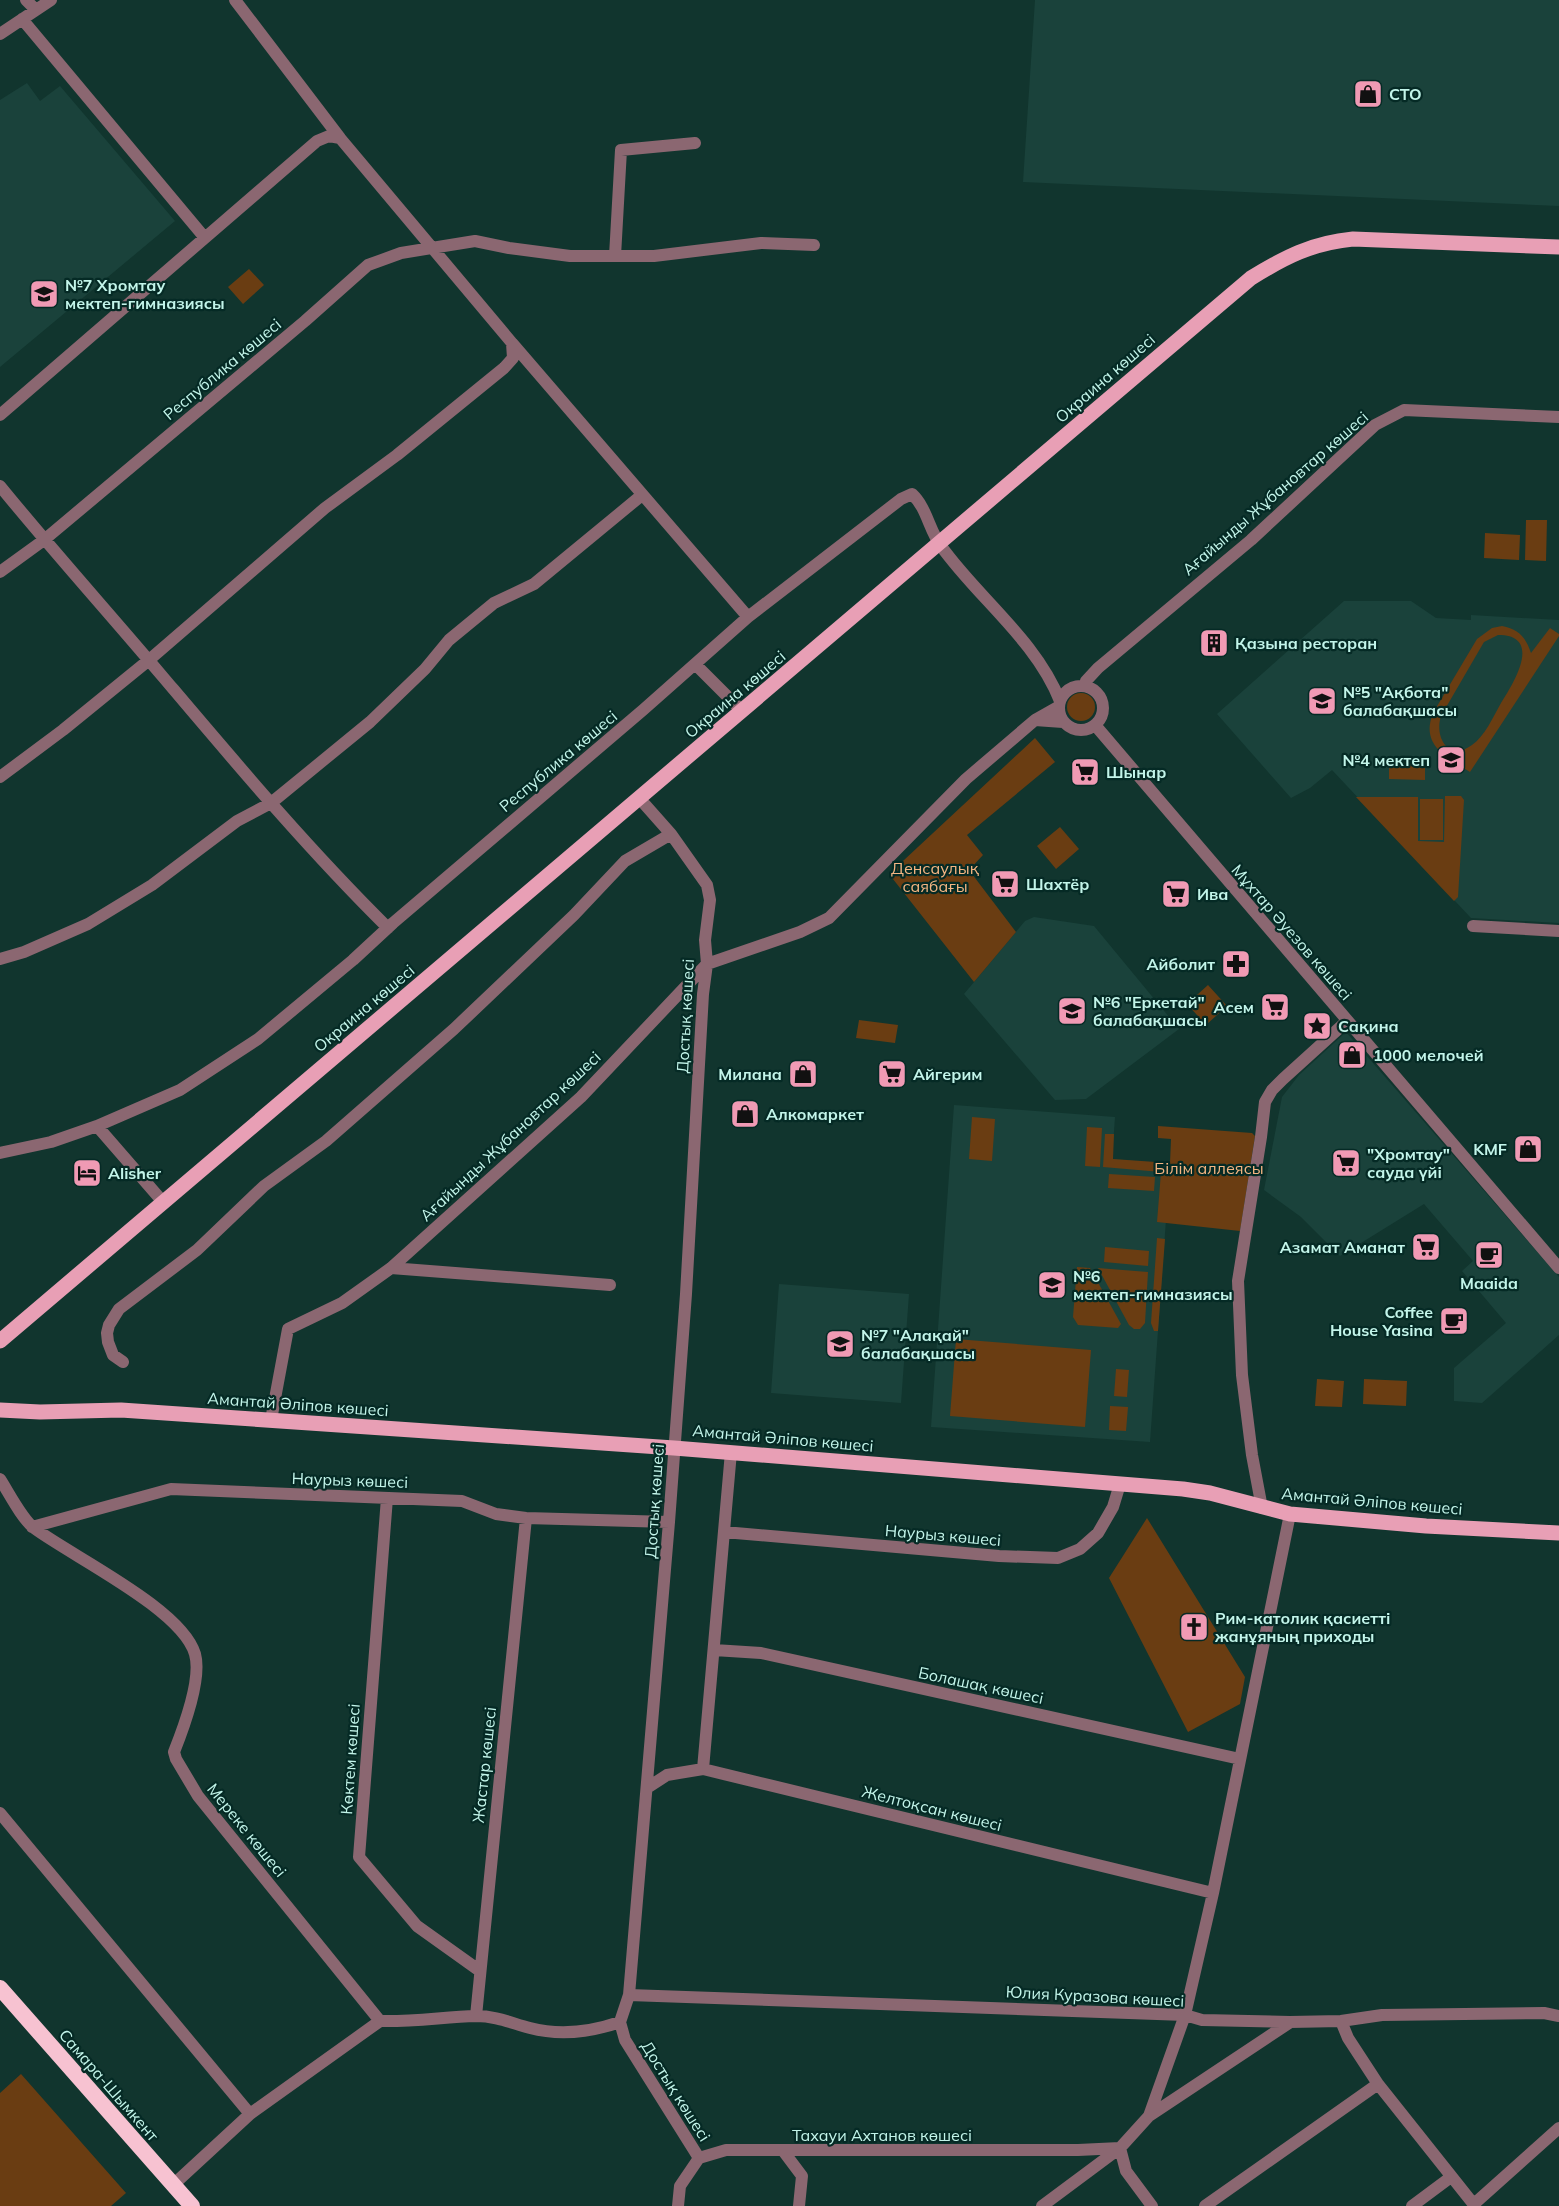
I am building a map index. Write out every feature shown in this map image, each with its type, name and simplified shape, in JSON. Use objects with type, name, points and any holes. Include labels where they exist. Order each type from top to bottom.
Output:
[{"type":"highway","name":"Самара-Шымкент","points":[[0,1988],[192,2206]]},
{"type":"main road","name":"Окраина көшесі","points":[[0,1341],[1232,294],[1277,262],[1310,247],[1328,242],[1353,240],[1559,247]]},
{"type":"main road","name":"Амантай Әліпов көшесі","points":[[0,1410],[40,1412],[122,1410],[731,1452],[1201,1492],[1290,1514],[1426,1526],[1559,1533]]},
{"type":"street","points":[[26,0],[36,10]]},
{"type":"street","points":[[0,34],[51,0]]},
{"type":"street","points":[[235,0],[335,137],[432,246],[512,343],[748,617]]},
{"type":"street","points":[[22,19],[205,238]]},
{"type":"street","points":[[0,415],[317,141],[335,137]]},
{"type":"street","points":[[615,256],[621,150],[695,143]]},
{"type":"street","name":"Республика көшесі","points":[[0,572],[44,540],[368,266],[401,253],[432,246],[475,241],[570,256],[654,256],[761,243],[814,245]]},
{"type":"street","points":[[0,777],[63,730],[149,660],[325,508],[397,455],[504,368],[513,358],[512,343]]},
{"type":"street","name":"Ағайынды Жұбановтар көшесі","points":[[1085,686],[1086,681],[1098,668],[1251,540],[1375,425],[1404,410],[1559,417]]},
{"type":"street","points":[[0,486],[271,803],[358,899],[388,928]]},
{"type":"street","name":"Республика көшесі","points":[[0,1153],[51,1143],[180,1090],[258,1039],[353,960],[748,617],[902,499],[912,494],[919,501],[940,544]]},
{"type":"street","points":[[0,959],[24,952],[87,924],[152,885],[237,821],[271,803],[370,722],[425,669],[449,640],[494,603],[534,584],[642,495]]},
{"type":"street","points":[[940,544],[1051,679],[1063,722]]},
{"type":"street","points":[[695,664],[742,711]]},
{"type":"street","points":[[1051,679],[1069,689]]},
{"type":"street","points":[[1035,720],[1063,722],[1076,730],[1083,730],[1095,725],[1101,718],[1103,710],[1102,701],[1097,692],[1085,686],[1069,689],[1063,693],[1059,704]]},
{"type":"street","name":"Ағайынды Жұбановтар көшесі","points":[[271,1420],[288,1329],[342,1303],[391,1268],[581,1097],[707,964],[800,932],[829,918],[966,779],[1035,720],[1059,704]]},
{"type":"street","name":"Мұхтар Әуезов көшесі","points":[[1095,725],[1559,1269]]},
{"type":"street","name":"Достық көшесі","points":[[640,798],[671,834],[706,885],[710,900],[705,940],[707,964],[703,994],[669,1522],[629,1995],[620,2022],[625,2040],[699,2158]]},
{"type":"street","points":[[123,1362],[113,1355],[107,1333],[119,1309],[197,1250],[264,1186],[326,1141],[454,1029],[574,915],[625,861],[671,834]]},
{"type":"street","points":[[1473,926],[1559,931]]},
{"type":"street","points":[[1262,1508],[1252,1455],[1242,1375],[1238,1281],[1261,1137],[1264,1102],[1283,1079],[1347,1021]]},
{"type":"street","points":[[96,1126],[163,1202]]},
{"type":"street","points":[[391,1268],[610,1285]]},
{"type":"street","points":[[703,1769],[731,1452]]},
{"type":"street","name":"Мереке көшесі","points":[[0,1479],[32,1527],[165,1613],[190,1642],[197,1667],[192,1695],[174,1752],[176,1759],[198,1796],[380,2021]]},
{"type":"street","name":"Наурыз көшесі","points":[[724,1532],[999,1556],[1058,1558],[1080,1549],[1098,1533],[1113,1507],[1120,1484]]},
{"type":"street","name":"Наурыз көшесі","points":[[32,1527],[171,1489],[462,1501],[496,1514],[526,1518],[669,1522]]},
{"type":"street","name":"Көктем көшесі","points":[[387,1498],[359,1857],[417,1926],[480,1971]]},
{"type":"street","points":[[1149,2116],[1185,2015],[1213,1893],[1290,1514]]},
{"type":"street","name":"Жастар көшесі","points":[[476,2016],[526,1518]]},
{"type":"street","name":"Болашақ көшесі","points":[[714,1650],[760,1653],[1240,1759]]},
{"type":"street","name":"Желтоқсан көшесі","points":[[647,1788],[667,1775],[703,1769],[1213,1893]]},
{"type":"street","points":[[0,1813],[250,2114]]},
{"type":"street","name":"Юлия Куразова көшесі","points":[[629,1995],[1185,2015],[1202,2020],[1290,2022],[1341,2021],[1382,2015],[1544,2013],[1559,2016]]},
{"type":"street","points":[[173,2185],[250,2114],[380,2021],[409,2022],[476,2016],[499,2018],[532,2029],[558,2032],[601,2029],[620,2022]]},
{"type":"street","points":[[1341,2021],[1348,2038],[1378,2084],[1474,2205],[1559,2128]]},
{"type":"street","points":[[1042,2206],[1120,2148],[1149,2116],[1290,2022]]},
{"type":"street","points":[[1205,2206],[1378,2084]]},
{"type":"street","points":[[1120,2148],[1126,2172],[1152,2206]]},
{"type":"street","name":"Тахауи Ахтанов көшесі","points":[[699,2158],[726,2150],[784,2152],[1120,2148]]},
{"type":"street","points":[[784,2152],[802,2176],[799,2206]]},
{"type":"street","points":[[678,2206],[680,2186],[699,2158]]},
{"type":"street","points":[[1412,2206],[1451,2176]]},
{"type":"shaded area","points":[[1035,0],[1559,0],[1559,206],[1023,182]]},
{"type":"shaded area","name":"№7 Хромтау мектеп-гимназиясы","points":[[27,83],[40,101],[60,86],[175,221],[0,367],[0,100]]},
{"type":"shaded area","name":"№4 мектеп","points":[[1344,601],[1411,601],[1436,618],[1471,620],[1471,615],[1559,620],[1559,923],[1471,918],[1332,770],[1310,788],[1291,798],[1217,714]]},
{"type":"shaded area","name":"№6 \"Еркетай\" балабақшасы","points":[[1034,917],[1094,926],[1179,1029],[1086,1099],[1055,1100],[964,994],[1025,921]]},
{"type":"shaded area","points":[[1346,1032],[1559,1277],[1559,1335],[1482,1403],[1454,1401],[1454,1368],[1506,1323],[1462,1271],[1473,1261],[1424,1204],[1340,1256],[1301,1217],[1264,1190],[1282,1097],[1299,1075]]},
{"type":"shaded area","name":"№6 мектеп-гимназиясы","points":[[954,1105],[1115,1117],[1112,1159],[1170,1164],[1150,1442],[931,1427]]},
{"type":"shaded area","name":"№7 \"Алақай\" балабақшасы","points":[[779,1284],[909,1294],[901,1403],[771,1393]]},
{"type":"green space","points":[[249,269],[264,285],[243,304],[228,287]]},
{"type":"green space","points":[[1526,520],[1547,520],[1546,561],[1525,560]]},
{"type":"green space","points":[[1485,533],[1520,535],[1519,560],[1484,558]]},
{"type":"green space","points":[[1502,626],[1517,632],[1527,643],[1531,653],[1550,628],[1559,636],[1470,772],[1438,749],[1430,734],[1430,724],[1433,713],[1477,639],[1492,628]],"holes":[[[1498,635],[1512,637],[1520,643],[1522,652],[1521,662],[1512,684],[1481,737],[1464,750],[1450,749],[1445,745],[1440,732],[1441,716],[1484,642]]]},
{"type":"green space","points":[[1081,693],[1091,697],[1095,707],[1091,717],[1081,721],[1071,717],[1067,707],[1071,697]]},
{"type":"green space","name":"Денсаулық саябағы","points":[[1035,738],[1055,762],[967,835],[983,855],[969,870],[1016,932],[974,982],[889,874]]},
{"type":"green space","points":[[1389,762],[1425,762],[1425,780],[1389,779]]},
{"type":"green space","points":[[1445,796],[1461,796],[1464,800],[1458,897],[1454,901],[1356,797],[1418,797],[1418,841],[1444,842]]},
{"type":"green space","points":[[1420,799],[1443,799],[1443,840],[1420,840]]},
{"type":"green space","points":[[1060,827],[1079,849],[1056,869],[1037,846]]},
{"type":"green space","points":[[1208,985],[1227,1006],[1206,1025],[1187,1004]]},
{"type":"green space","points":[[859,1020],[898,1025],[895,1043],[856,1038]]},
{"type":"green space","points":[[972,1117],[995,1119],[992,1161],[969,1159]]},
{"type":"green space","name":"Білім аллеясы","points":[[1158,1126],[1252,1133],[1255,1136],[1240,1231],[1157,1222],[1161,1172],[1103,1167],[1105,1134],[1114,1134],[1113,1159],[1170,1163],[1171,1139],[1158,1138]]},
{"type":"green space","points":[[1087,1127],[1102,1128],[1100,1167],[1085,1166]]},
{"type":"green space","points":[[1109,1174],[1155,1177],[1154,1191],[1108,1188]]},
{"type":"green space","points":[[1157,1238],[1165,1239],[1158,1331],[1154,1331],[1151,1323]]},
{"type":"green space","points":[[1105,1247],[1149,1251],[1148,1266],[1104,1262]]},
{"type":"green space","points":[[1077,1267],[1090,1268],[1121,1324],[1118,1328],[1078,1325],[1073,1317]]},
{"type":"green space","points":[[1098,1268],[1148,1272],[1145,1323],[1140,1329],[1134,1329],[1129,1325]]},
{"type":"green space","points":[[956,1339],[1091,1350],[1085,1427],[950,1416]]},
{"type":"green space","points":[[1116,1369],[1129,1370],[1127,1397],[1114,1396]]},
{"type":"green space","points":[[1317,1379],[1344,1381],[1342,1407],[1315,1406]]},
{"type":"green space","points":[[1364,1379],[1407,1381],[1406,1406],[1363,1404]]},
{"type":"green space","points":[[1110,1406],[1128,1407],[1126,1431],[1109,1430]]},
{"type":"green space","name":"Рим-католик қасиетті жанұяның приходы","points":[[1147,1518],[1245,1677],[1240,1704],[1188,1732],[1109,1578]]},
{"type":"green space","points":[[21,2074],[126,2193],[111,2206],[0,2206],[0,2093]]},
{"type":"place","name":"СТО","points":[[1368,94]]},
{"type":"place","name":"№7 Хромтау мектеп-гимназиясы","points":[[44,294]]},
{"type":"place","name":"Қазына ресторан","points":[[1214,643]]},
{"type":"place","name":"№5 \"Ақбота\" балабақшасы","points":[[1322,701]]},
{"type":"place","name":"№4 мектеп","points":[[1451,760]]},
{"type":"place","name":"Шынар","points":[[1085,772]]},
{"type":"place","name":"Шахтёр","points":[[1005,884]]},
{"type":"place","name":"Ива","points":[[1176,894]]},
{"type":"place","name":"Айболит","points":[[1236,964]]},
{"type":"place","name":"Асем","points":[[1275,1007]]},
{"type":"place","name":"№6 \"Еркетай\" балабақшасы","points":[[1072,1011]]},
{"type":"place","name":"Сақина","points":[[1317,1026]]},
{"type":"place","name":"1000 мелочей","points":[[1352,1055]]},
{"type":"place","name":"Милана","points":[[803,1074]]},
{"type":"place","name":"Айгерим","points":[[892,1074]]},
{"type":"place","name":"Алкомаркет","points":[[745,1114]]},
{"type":"place","name":"KMF","points":[[1528,1149]]},
{"type":"place","name":"\"Хромтау\" сауда үйі","points":[[1346,1163]]},
{"type":"place","name":"Alisher","points":[[87,1173]]},
{"type":"place","name":"Азамат Аманат","points":[[1426,1247]]},
{"type":"place","name":"Maaida","points":[[1489,1255]]},
{"type":"place","name":"№6 мектеп-гимназиясы","points":[[1052,1285]]},
{"type":"place","name":"Coffee House Yasina","points":[[1454,1321]]},
{"type":"place","name":"№7 \"Алақай\" балабақшасы","points":[[840,1344]]},
{"type":"place","name":"Рим-католик қасиетті жанұяның приходы","points":[[1194,1627]]}]
